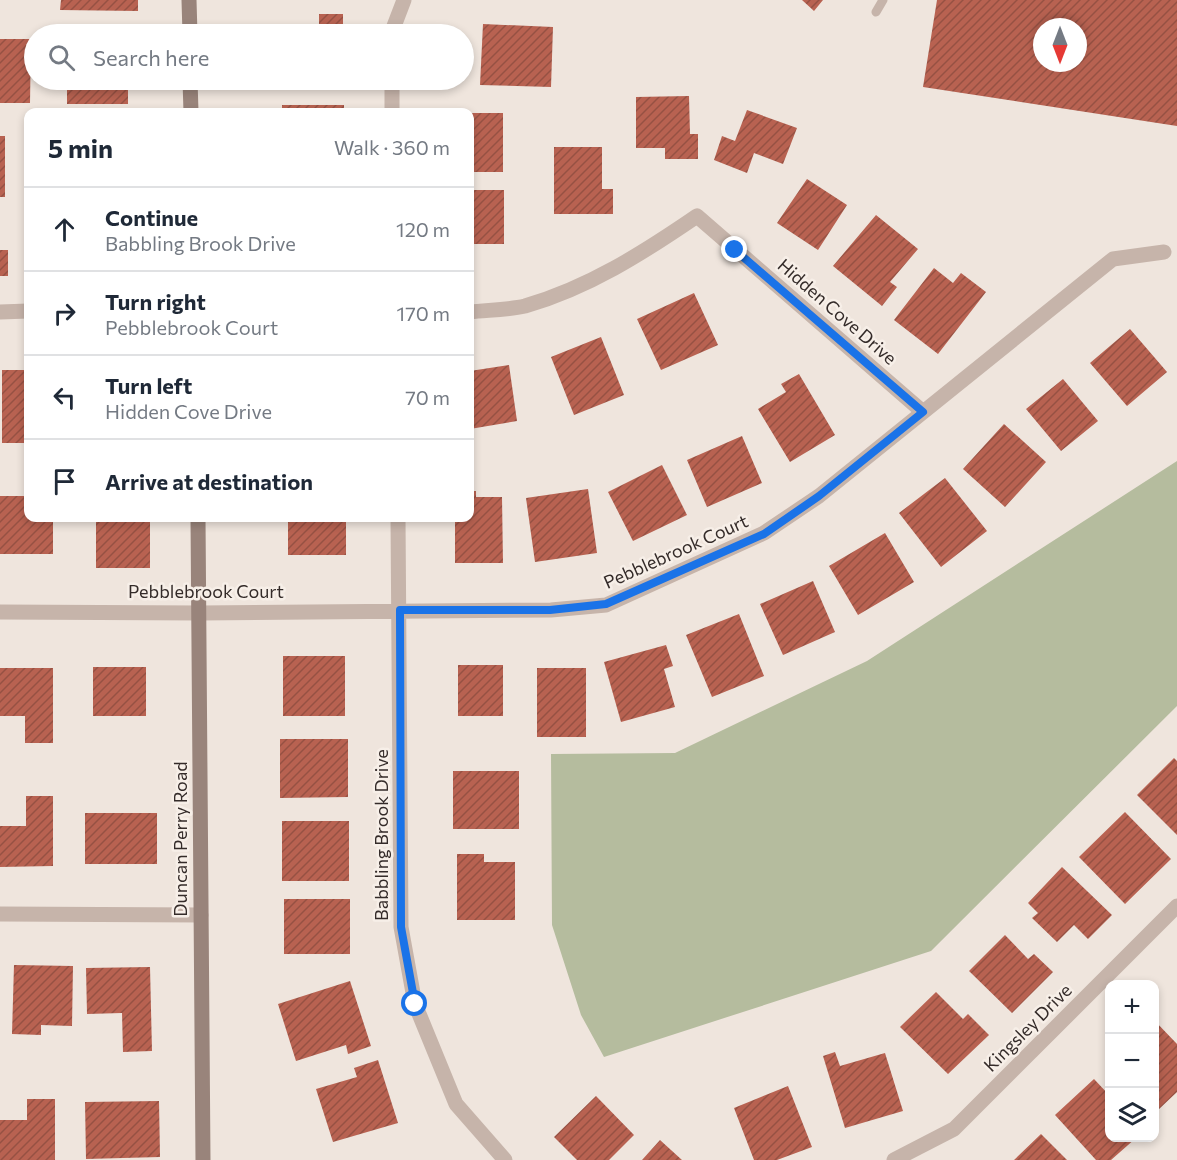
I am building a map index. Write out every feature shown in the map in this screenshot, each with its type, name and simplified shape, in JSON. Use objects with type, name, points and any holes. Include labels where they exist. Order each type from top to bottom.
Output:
[{"type":"street","points":[[189,0],[190,24]]},
{"type":"street","points":[[395,24],[404,0]]},
{"type":"street","points":[[190,90],[191,108]]},
{"type":"street","points":[[392,90],[392,108]]},
{"type":"street","name":"Hidden Cove Drive","points":[[474,312],[523,306],[596,279],[654,245],[697,216],[923,412]]},
{"type":"street","name":"Pebblebrook Court","points":[[0,612],[550,610],[606,604],[764,534],[819,496],[1113,259],[1164,252]]},
{"type":"street","points":[[0,312],[24,311]]},
{"type":"street","name":"Duncan Perry Road","points":[[198,522],[203,1160]]},
{"type":"street","name":"Babbling Brook Drive","points":[[398,522],[401,927],[415,1004],[456,1104],[505,1160]]},
{"type":"street","name":"Kingsley Drive","points":[[894,1160],[954,1129],[1177,906]]},
{"type":"street","points":[[0,914],[201,915]]},
{"type":"lane","points":[[876,12],[883,0]]},
{"type":"green space","points":[[1177,461],[1177,706],[931,951],[604,1057],[581,1015],[552,925],[551,754],[675,753],[867,661]]},
{"type":"building","points":[[61,0],[138,0],[138,11],[60,10]]},
{"type":"building","points":[[802,0],[823,0],[814,11]]},
{"type":"building","points":[[937,0],[1177,0],[1177,126],[923,87]]},
{"type":"building","points":[[319,14],[343,14],[343,24],[319,24]]},
{"type":"building","points":[[483,24],[553,27],[551,87],[480,85]]},
{"type":"building","points":[[0,39],[24,39],[24,90],[30,90],[30,103],[0,103]]},
{"type":"building","points":[[67,90],[128,90],[128,104],[67,104]]},
{"type":"building","points":[[689,96],[690,134],[698,134],[698,159],[665,159],[665,148],[636,148],[636,97]]},
{"type":"building","points":[[282,105],[344,105],[344,108],[282,108]]},
{"type":"building","points":[[747,110],[797,128],[783,164],[754,153],[747,173],[714,160],[722,136],[735,141]]},
{"type":"building","points":[[474,113],[503,113],[503,172],[474,172]]},
{"type":"building","points":[[0,136],[5,136],[5,197],[0,197]]},
{"type":"building","points":[[554,147],[602,147],[602,189],[613,189],[613,214],[554,214]]},
{"type":"building","points":[[807,179],[847,205],[818,250],[777,223]]},
{"type":"building","points":[[474,190],[504,190],[504,244],[474,244]]},
{"type":"building","points":[[876,215],[918,249],[890,282],[897,287],[882,306],[833,266]]},
{"type":"building","points":[[0,250],[8,250],[8,276],[0,276]]},
{"type":"building","points":[[934,268],[953,283],[961,273],[986,292],[938,354],[894,320]]},
{"type":"building","points":[[694,293],[718,345],[661,370],[637,319]]},
{"type":"building","points":[[1130,329],[1167,372],[1127,406],[1090,363]]},
{"type":"building","points":[[601,337],[624,395],[574,415],[551,357]]},
{"type":"building","points":[[509,365],[517,421],[474,428],[474,370]]},
{"type":"building","points":[[2,370],[24,370],[24,443],[2,443]]},
{"type":"building","points":[[799,374],[835,435],[790,462],[758,409],[786,392],[781,384]]},
{"type":"building","points":[[1063,379],[1098,421],[1061,451],[1026,409]]},
{"type":"building","points":[[1004,424],[1046,462],[1005,507],[963,469]]},
{"type":"building","points":[[742,436],[762,483],[707,507],[687,460]]},
{"type":"building","points":[[662,465],[687,515],[633,541],[608,492]]},
{"type":"building","points":[[945,478],[987,531],[941,567],[899,513]]},
{"type":"building","points":[[588,489],[597,553],[535,562],[526,498]]},
{"type":"building","points":[[474,491],[476,491],[476,497],[502,497],[503,563],[455,563],[455,522],[474,522]]},
{"type":"building","points":[[0,496],[24,496],[24,522],[53,522],[53,554],[0,554]]},
{"type":"building","points":[[96,522],[150,522],[150,568],[96,568]]},
{"type":"building","points":[[288,522],[346,522],[346,555],[288,555]]},
{"type":"building","points":[[885,533],[914,582],[858,615],[829,566]]},
{"type":"building","points":[[813,581],[835,632],[783,655],[760,604]]},
{"type":"building","points":[[739,614],[764,676],[712,697],[686,635]]},
{"type":"building","points":[[666,645],[673,666],[664,669],[675,707],[621,722],[604,662]]},
{"type":"building","points":[[283,656],[345,656],[345,716],[283,716]]},
{"type":"building","points":[[458,665],[503,665],[503,716],[458,716]]},
{"type":"building","points":[[93,667],[146,667],[146,716],[93,716]]},
{"type":"building","points":[[0,668],[53,668],[53,743],[25,743],[25,716],[0,716]]},
{"type":"building","points":[[537,668],[586,668],[586,737],[537,737]]},
{"type":"building","points":[[280,739],[348,739],[348,797],[280,798]]},
{"type":"building","points":[[1174,758],[1177,761],[1177,835],[1137,795]]},
{"type":"building","points":[[453,771],[519,771],[519,829],[453,829]]},
{"type":"building","points":[[26,796],[53,796],[53,866],[0,867],[0,826],[26,826]]},
{"type":"building","points":[[1125,812],[1171,859],[1125,904],[1079,857]]},
{"type":"building","points":[[85,813],[157,813],[157,864],[85,864]]},
{"type":"building","points":[[282,821],[349,821],[349,881],[282,881]]},
{"type":"building","points":[[457,854],[484,854],[484,862],[515,862],[515,920],[457,920]]},
{"type":"building","points":[[1062,867],[1112,915],[1088,939],[1074,925],[1057,942],[1032,918],[1038,913],[1028,903]]},
{"type":"building","points":[[284,899],[350,899],[350,954],[284,954]]},
{"type":"building","points":[[1005,935],[1028,959],[1034,954],[1053,972],[1012,1013],[969,971]]},
{"type":"building","points":[[14,965],[73,966],[72,1026],[41,1025],[41,1035],[12,1034]]},
{"type":"building","points":[[150,967],[152,1051],[123,1052],[122,1013],[87,1014],[86,968]]},
{"type":"building","points":[[350,981],[371,1046],[348,1054],[346,1045],[296,1061],[278,1004]]},
{"type":"building","points":[[936,992],[963,1019],[968,1014],[989,1035],[948,1074],[900,1027]]},
{"type":"building","points":[[1159,1025],[1177,1044],[1177,1092],[1159,1109]]},
{"type":"building","points":[[835,1052],[840,1066],[885,1053],[903,1111],[845,1128],[823,1056]]},
{"type":"building","points":[[378,1060],[398,1123],[333,1142],[316,1089],[357,1077],[354,1068]]},
{"type":"building","points":[[1094,1079],[1105,1091],[1105,1142],[1131,1142],[1111,1160],[1096,1160],[1055,1115]]},
{"type":"building","points":[[788,1086],[812,1147],[777,1160],[754,1160],[734,1108]]},
{"type":"building","points":[[596,1096],[634,1135],[609,1160],[577,1160],[554,1137]]},
{"type":"building","points":[[27,1099],[55,1099],[55,1160],[0,1160],[0,1120],[27,1120]]},
{"type":"building","points":[[159,1101],[160,1157],[86,1159],[85,1102]]},
{"type":"building","points":[[1041,1134],[1067,1160],[1014,1160]]},
{"type":"building","points":[[660,1140],[682,1160],[642,1160]]},
{"type":"route","points":[[415,1004],[401,927],[400,610],[550,610],[606,604],[764,534],[819,496],[923,412],[735,250]]}]
